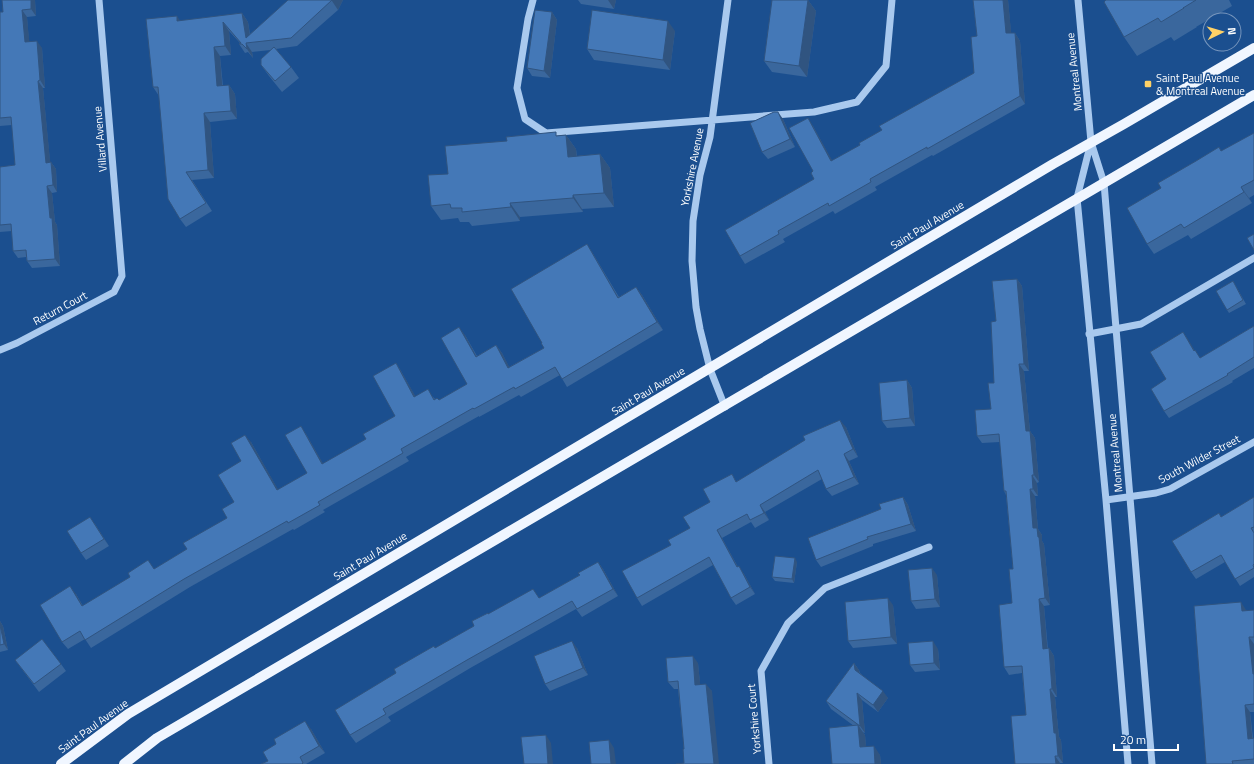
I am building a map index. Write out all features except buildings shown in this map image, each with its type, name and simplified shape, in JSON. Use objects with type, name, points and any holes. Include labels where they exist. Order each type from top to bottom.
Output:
[{"type":"main road","name":"Saint Paul Avenue","points":[[61,764],[128,714],[1091,142],[1254,48]]},
{"type":"main road","points":[[124,764],[157,738],[725,407],[1077,198],[1254,95]]},
{"type":"street","name":"Villard Avenue","points":[[99,0],[122,276]]},
{"type":"street","points":[[533,0],[528,19],[517,88],[525,119],[546,133],[814,112],[857,102],[886,66],[892,0]]},
{"type":"street","name":"Yorkshire Avenue","points":[[725,407],[710,368],[696,307],[692,261],[693,221],[700,175],[710,137],[728,0]]},
{"type":"street","name":"Montreal Avenue","points":[[1078,0],[1091,142],[1104,183],[1152,764]]},
{"type":"street","name":"Montreal Avenue","points":[[1091,142],[1077,198],[1106,500],[1128,764]]},
{"type":"street","points":[[1089,334],[1141,324],[1254,258]]},
{"type":"street","name":"Return Court","points":[[0,350],[17,343],[114,292],[122,276]]},
{"type":"street","name":"South Wilder Street","points":[[1106,500],[1156,493],[1170,489],[1254,442]]},
{"type":"street","name":"Yorkshire Court","points":[[769,764],[761,671],[788,623],[825,588],[929,547]]},
{"type":"place","name":"Saint Paul Avenue & Montreal Avenue","points":[[1148,84]]}]
